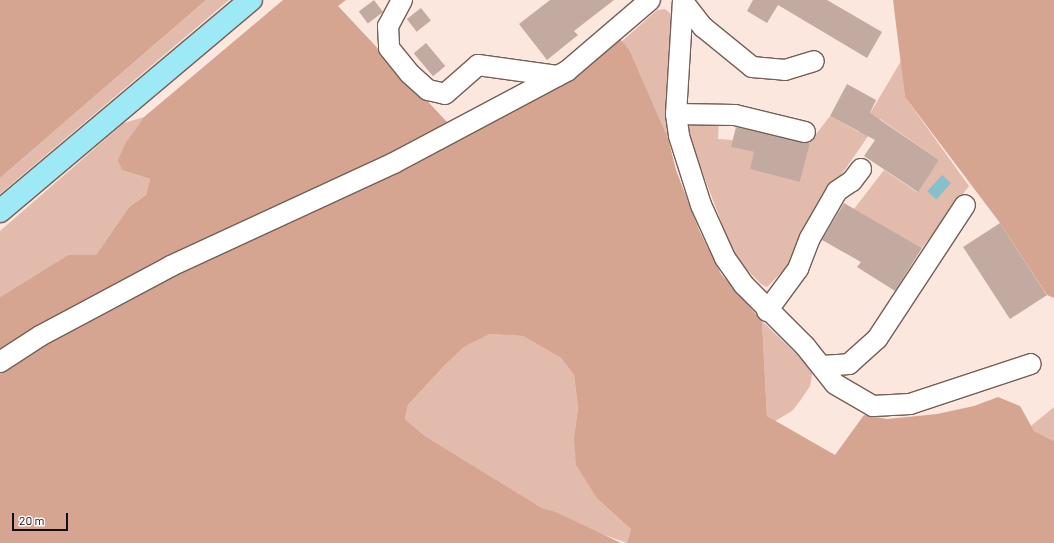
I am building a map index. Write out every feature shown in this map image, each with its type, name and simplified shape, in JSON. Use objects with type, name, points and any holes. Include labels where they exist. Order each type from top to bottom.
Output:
[{"type":"main road","points":[[0,211],[251,0]]},
{"type":"street","points":[[402,0],[388,26],[389,48],[409,74],[428,90],[445,94],[478,65],[557,76]]},
{"type":"street","points":[[0,362],[40,336],[171,266],[394,163],[557,76],[650,0]]},
{"type":"street","points":[[684,2],[708,32],[752,66],[785,70],[814,61]]},
{"type":"street","points":[[684,2],[676,114],[678,136],[713,234],[744,285],[767,311],[805,346],[835,384],[873,406],[910,404],[1031,364]]},
{"type":"street","points":[[676,114],[735,115],[805,132]]},
{"type":"street","points":[[767,311],[798,269],[810,238],[837,191],[852,181],[861,169]]},
{"type":"street","points":[[822,366],[849,364],[877,339],[965,205]]},
{"type":"shaded area","points":[[0,0],[206,0],[0,178]]},
{"type":"shaded area","points":[[206,0],[229,0],[0,194],[0,178]]},
{"type":"shaded area","points":[[283,0],[346,0],[338,6],[447,122],[513,90],[566,59],[610,27],[630,51],[668,138],[676,170],[699,230],[721,274],[762,321],[767,416],[835,455],[864,415],[887,419],[937,414],[974,406],[998,397],[1020,406],[1034,431],[1054,441],[1054,543],[627,543],[631,529],[597,498],[576,465],[574,437],[578,408],[574,375],[561,358],[523,336],[490,334],[464,347],[444,366],[408,405],[405,419],[425,436],[542,508],[556,512],[621,543],[0,543],[0,297],[68,255],[96,255],[129,207],[146,195],[150,179],[122,170],[118,160],[126,142],[144,117]]},
{"type":"shaded area","points":[[893,0],[1054,0],[1054,298],[1047,295],[1000,223],[905,97]]},
{"type":"shaded area","points":[[665,9],[676,18],[668,138],[630,51],[621,42],[657,10]]},
{"type":"shaded area","points":[[901,61],[905,97],[969,186],[922,248],[854,209],[884,170],[917,192],[939,160],[880,119],[828,194],[790,264],[767,287],[761,284],[735,258],[684,124],[719,120],[718,139],[733,140],[732,147],[754,152],[800,182],[810,142],[830,116],[859,132]]},
{"type":"shaded area","points":[[144,117],[126,142],[122,170],[150,179],[146,195],[129,207],[96,255],[68,255],[0,297],[0,231],[124,123]]},
{"type":"shaded area","points":[[762,321],[813,370],[810,386],[800,401],[792,411],[775,421],[767,416]]},
{"type":"shaded area","points":[[490,334],[523,336],[561,358],[574,375],[578,408],[574,437],[619,517],[631,529],[627,543],[590,530],[556,512],[542,508],[425,436],[405,419],[408,405],[444,366],[464,347]]},
{"type":"shaded area","points":[[1054,407],[1054,441],[1034,431],[1031,426]]},
{"type":"water","points":[[942,175],[951,183],[936,199],[927,191]]},
{"type":"building","points":[[374,0],[383,12],[368,23],[359,11]]},
{"type":"building","points":[[550,0],[614,0],[574,31],[578,35],[547,60],[519,24]]},
{"type":"building","points":[[753,0],[827,0],[882,32],[867,58],[778,5],[767,23],[747,11]]},
{"type":"building","points":[[421,8],[431,21],[417,32],[407,19]]},
{"type":"building","points":[[426,43],[445,66],[433,76],[414,53]]},
{"type":"building","points":[[847,84],[876,100],[870,113],[939,160],[918,192],[864,156],[875,140],[830,116]]},
{"type":"building","points":[[736,127],[810,143],[800,182],[750,169],[754,152],[731,147]]},
{"type":"building","points":[[844,203],[922,248],[895,291],[857,267],[861,262],[822,240]]},
{"type":"building","points":[[1000,223],[1047,295],[1010,319],[963,247]]}]
